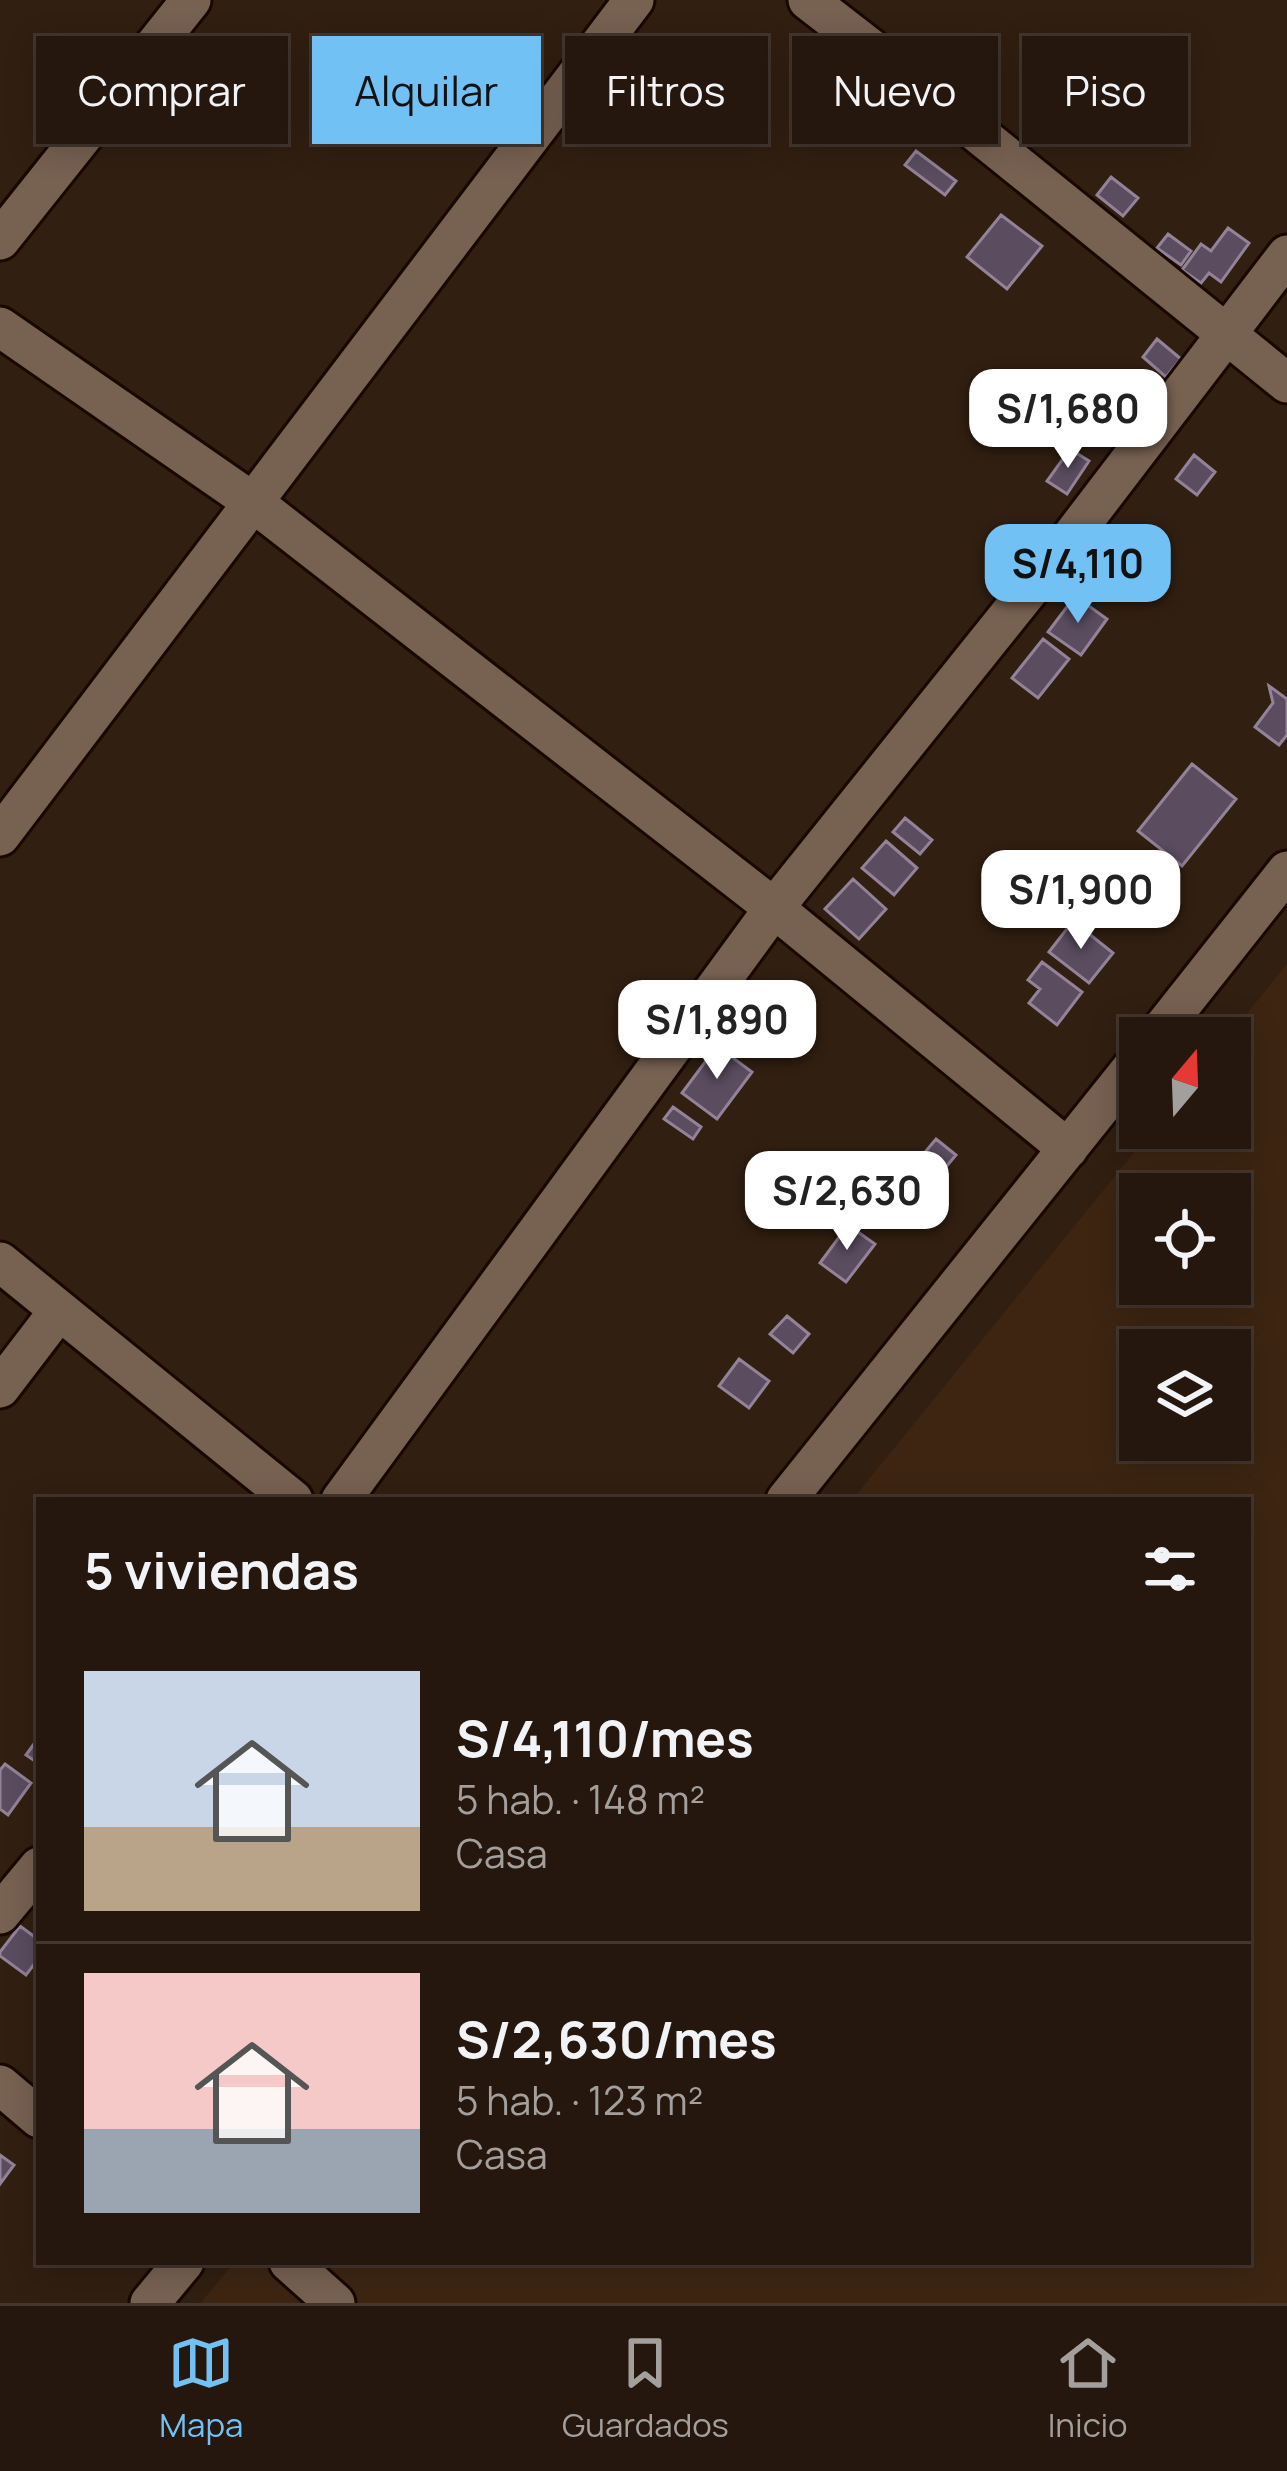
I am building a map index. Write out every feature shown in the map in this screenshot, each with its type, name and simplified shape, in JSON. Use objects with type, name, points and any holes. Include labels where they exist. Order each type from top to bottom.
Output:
[{"type":"street","points":[[0,240],[191,0]]},
{"type":"street","points":[[0,836],[634,0]]},
{"type":"street","points":[[808,0],[1287,383]]},
{"type":"street","points":[[343,1497],[774,908],[1060,551],[1287,255]]},
{"type":"street","points":[[0,327],[254,503],[774,908],[1068,1149]]},
{"type":"street","points":[[1172,1017],[1287,871]]},
{"type":"street","points":[[787,1497],[1119,1085]]},
{"type":"street","points":[[0,1262],[289,1497]]},
{"type":"street","points":[[0,1388],[58,1312]]},
{"type":"street","points":[[0,1914],[36,1871]]},
{"type":"street","points":[[0,2085],[36,2116]]},
{"type":"street","points":[[150,2303],[182,2265]]},
{"type":"street","points":[[293,2265],[335,2303]]},
{"type":"shaded area","points":[[1287,964],[1287,2303],[201,2303],[232,2265],[1251,2265],[1251,1497],[854,1497],[1137,1149],[1251,1149],[1251,1017],[1244,1017]]},
{"type":"building","points":[[916,151],[956,181],[945,195],[905,165]]},
{"type":"building","points":[[1111,177],[1138,198],[1123,216],[1097,195]]},
{"type":"building","points":[[1001,215],[1042,246],[1007,289],[967,257]]},
{"type":"building","points":[[1228,228],[1249,243],[1221,282],[1209,273],[1201,283],[1182,270],[1201,244],[1211,251]]},
{"type":"building","points":[[1168,234],[1191,251],[1181,265],[1157,248]]},
{"type":"building","points":[[1157,339],[1181,359],[1166,377],[1143,357]]},
{"type":"building","points":[[1116,394],[1134,407],[1115,436],[1087,418],[1098,401],[1107,407]]},
{"type":"building","points":[[1070,449],[1089,461],[1067,494],[1047,481]]},
{"type":"building","points":[[1194,455],[1215,472],[1197,495],[1176,479]]},
{"type":"building","points":[[1075,596],[1107,619],[1081,655],[1048,632]]},
{"type":"building","points":[[1043,639],[1069,659],[1038,698],[1012,678]]},
{"type":"building","points":[[1269,686],[1287,699],[1287,735],[1279,745],[1255,727],[1273,703]]},
{"type":"building","points":[[1192,764],[1236,799],[1182,866],[1138,831]]},
{"type":"building","points":[[905,818],[932,840],[920,854],[893,832]]},
{"type":"building","points":[[886,841],[917,868],[894,895],[862,868]]},
{"type":"building","points":[[853,879],[886,909],[859,939],[825,909]]},
{"type":"building","points":[[1073,921],[1113,953],[1089,983],[1049,952]]},
{"type":"building","points":[[1042,962],[1082,992],[1057,1025],[1029,1003],[1040,989],[1028,980]]},
{"type":"building","points":[[785,986],[812,1006],[799,1025],[772,1004]]},
{"type":"building","points":[[717,1046],[752,1072],[717,1119],[682,1093]]},
{"type":"building","points":[[673,1107],[701,1127],[693,1139],[664,1119]]},
{"type":"building","points":[[936,1139],[956,1155],[946,1167],[926,1151]]},
{"type":"building","points":[[892,1169],[923,1194],[912,1208],[881,1183]]},
{"type":"building","points":[[848,1225],[875,1244],[846,1282],[820,1263]]},
{"type":"building","points":[[787,1316],[809,1334],[793,1353],[770,1334]]},
{"type":"building","points":[[739,1359],[769,1381],[749,1408],[719,1386]]},
{"type":"building","points":[[36,1741],[36,1762],[26,1755]]},
{"type":"building","points":[[5,1764],[31,1783],[8,1815],[0,1809],[0,1770]]},
{"type":"building","points":[[20,1926],[36,1938],[36,1962],[26,1975],[0,1952]]},
{"type":"building","points":[[0,2155],[14,2165],[0,2184]]}]
